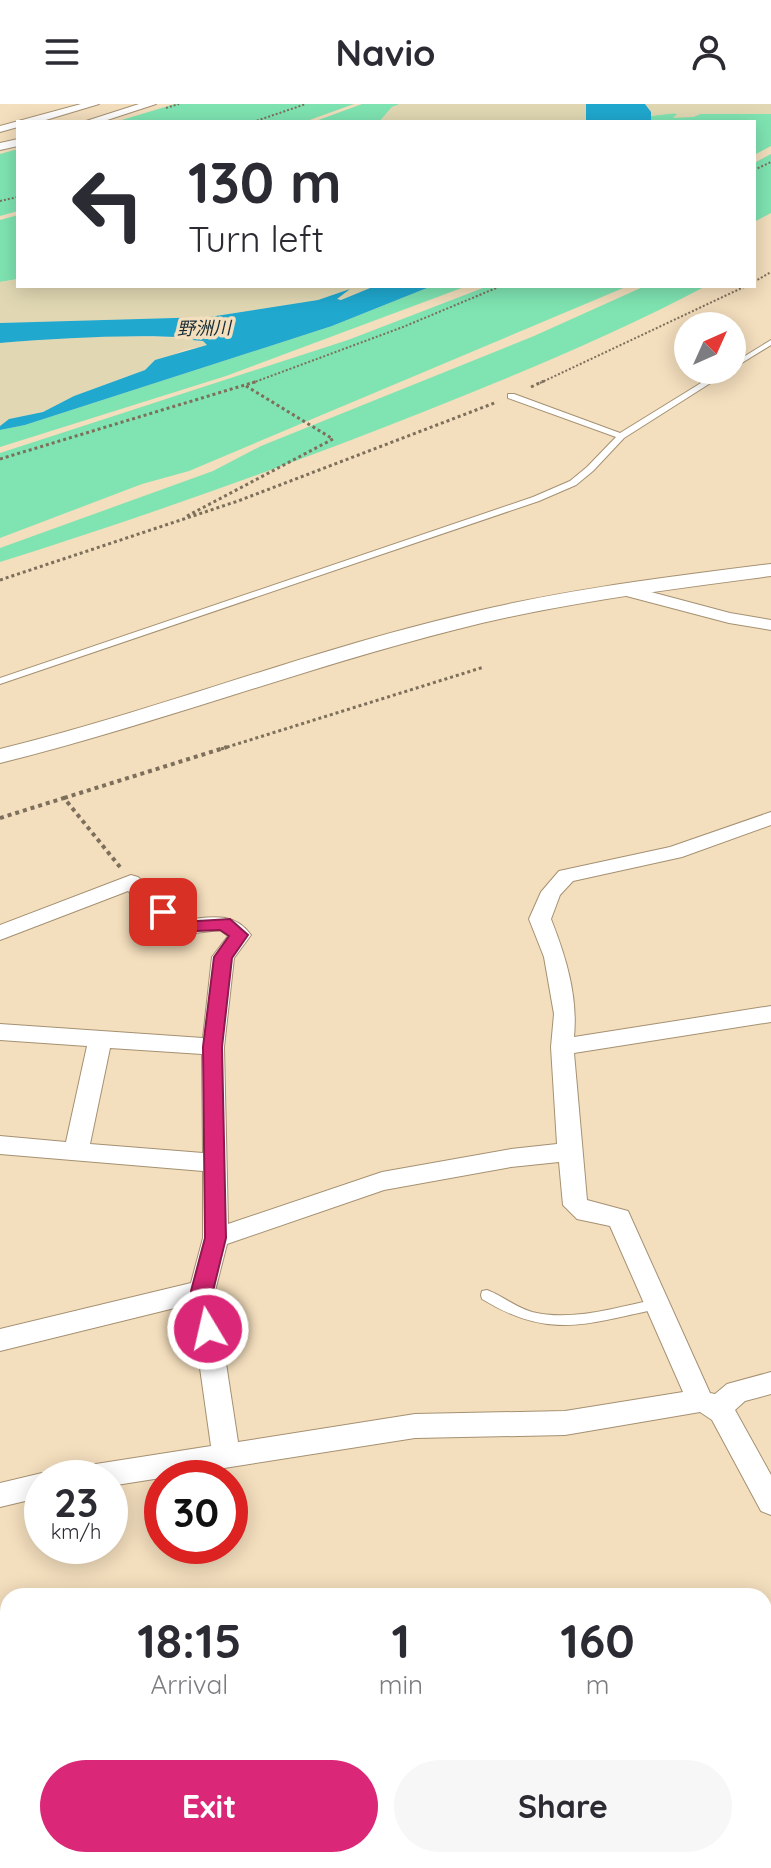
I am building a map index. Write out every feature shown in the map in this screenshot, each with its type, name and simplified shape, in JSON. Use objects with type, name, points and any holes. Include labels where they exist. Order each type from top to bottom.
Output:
[{"type":"street","points":[[32,120],[94,104]]},
{"type":"street","points":[[96,120],[151,104]]},
{"type":"street","points":[[0,756],[109,730],[445,625],[621,589],[771,570]]},
{"type":"street","points":[[621,589],[729,618],[771,625]]},
{"type":"street","points":[[771,818],[675,852],[566,876],[551,892],[540,919],[555,957],[565,1014],[562,1047],[575,1205],[586,1212],[619,1218],[709,1404],[771,1502]]},
{"type":"street","points":[[0,933],[131,882],[178,928],[224,923],[240,935],[223,957],[213,1047],[216,1238],[202,1291],[226,1455]]},
{"type":"street","points":[[562,1047],[771,1014]]},
{"type":"street","points":[[0,1032],[213,1047]]},
{"type":"street","points":[[76,1151],[100,1039]]},
{"type":"street","points":[[0,1145],[215,1163]]},
{"type":"street","points":[[216,1238],[382,1181],[511,1158],[570,1152]]},
{"type":"street","points":[[0,1340],[202,1291]]},
{"type":"street","points":[[128,1471],[415,1426],[565,1423],[709,1404],[771,1383]]},
{"type":"street","points":[[0,1495],[24,1489]]},
{"type":"lane","points":[[746,358],[771,342]]},
{"type":"lane","points":[[0,681],[536,499],[573,483],[621,436],[705,384]]},
{"type":"lane","points":[[511,396],[621,436]]},
{"type":"lane","points":[[487,1295],[508,1311],[530,1319],[560,1322],[658,1303]]},
{"type":"path","points":[[259,120],[306,104]]},
{"type":"path","points":[[0,459],[246,385],[403,327],[496,288]]},
{"type":"path","points":[[0,580],[178,522],[511,396],[742,288]]},
{"type":"path","points":[[178,522],[229,491],[333,439],[246,385]]},
{"type":"path","points":[[0,818],[484,667]]},
{"type":"path","points":[[64,798],[131,882]]},
{"type":"green space","points":[[175,104],[354,104],[310,120],[122,120]]},
{"type":"green space","points":[[362,104],[400,104],[392,107],[381,120],[318,120]]},
{"type":"green space","points":[[673,113],[693,117],[700,114],[771,114],[771,146],[756,154],[756,120],[651,120],[650,116]]},
{"type":"green space","points":[[16,150],[16,212],[0,216],[0,154]]},
{"type":"green space","points":[[771,154],[771,213],[756,221],[756,162]]},
{"type":"green space","points":[[16,216],[16,279],[0,282],[0,220]]},
{"type":"green space","points":[[427,288],[462,288],[226,376],[0,447],[0,430],[25,425],[332,326]]},
{"type":"green space","points":[[483,288],[623,288],[189,471],[142,484],[0,538],[0,453],[348,340]]},
{"type":"green space","points":[[641,288],[702,288],[566,353],[423,412],[213,491],[0,562],[0,548],[213,471],[261,446],[534,336]]},
{"type":"sand","points":[[400,104],[586,104],[586,120],[381,120],[392,107]]},
{"type":"sand","points":[[645,104],[771,104],[771,114],[700,114],[673,118],[678,113],[650,116]]},
{"type":"sand","points":[[16,279],[16,288],[370,288],[341,300],[336,299],[347,290],[318,300],[209,317],[0,323],[0,282]]},
{"type":"sand","points":[[80,336],[204,338],[208,345],[183,350],[145,370],[76,395],[43,412],[9,419],[0,426],[0,343]]},
{"type":"water","points":[[586,104],[645,104],[651,112],[651,120],[586,120]]},
{"type":"water","name":"野洲川","points":[[370,288],[427,288],[332,326],[25,425],[0,430],[0,426],[9,419],[43,412],[74,396],[145,370],[155,360],[207,345],[203,341],[192,340],[197,338],[147,336],[0,343],[0,323],[209,317],[318,300],[350,289],[337,299]]},
{"type":"route","points":[[163,912],[178,928],[224,923],[240,935],[223,957],[213,1047],[216,1238],[202,1291],[208,1329]]}]
